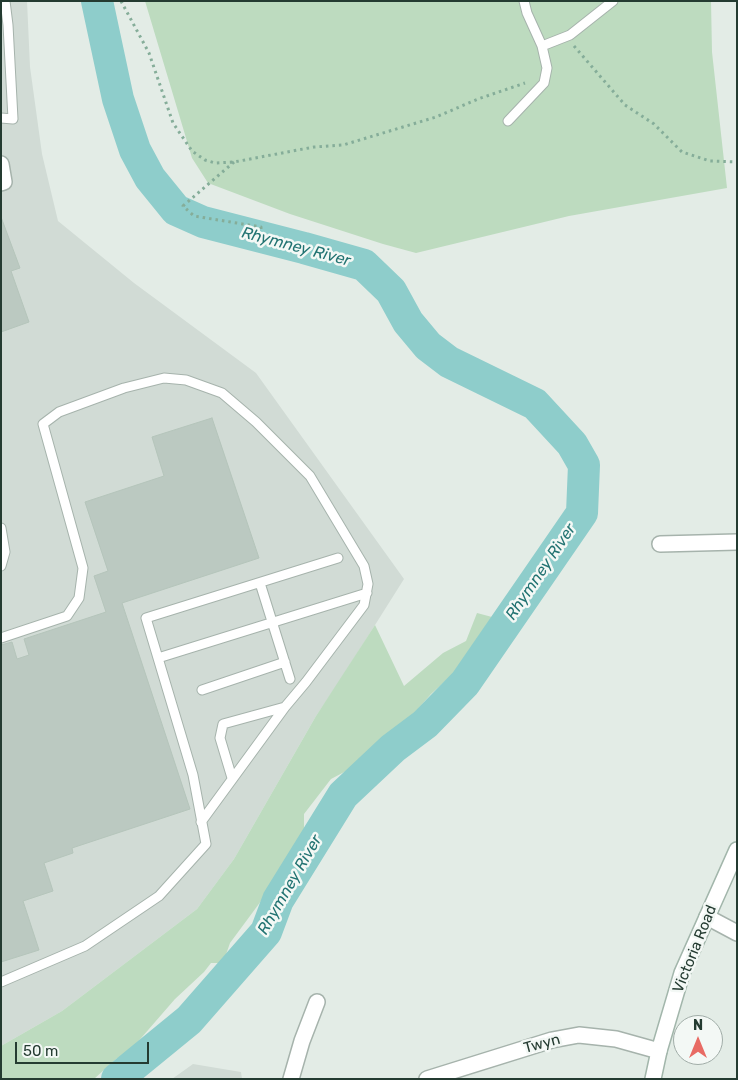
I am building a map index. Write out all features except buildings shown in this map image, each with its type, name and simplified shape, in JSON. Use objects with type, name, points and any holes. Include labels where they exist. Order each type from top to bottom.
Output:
[{"type":"street","points":[[1,164],[4,182],[1,183]]},
{"type":"street","points":[[660,544],[737,542]]},
{"type":"street","name":"Victoria Road","points":[[653,1079],[659,1051],[682,973],[737,850]]},
{"type":"street","points":[[707,917],[737,933]]},
{"type":"street","points":[[291,1079],[302,1041],[317,1002]]},
{"type":"street","name":"Twyn","points":[[427,1079],[552,1040],[579,1035],[616,1039],[659,1051]]},
{"type":"lane","points":[[1,118],[13,118],[5,1]]},
{"type":"lane","points":[[508,121],[544,84],[547,68],[542,46],[527,13],[524,1]]},
{"type":"lane","points":[[542,46],[570,35],[613,1]]},
{"type":"lane","points":[[1,638],[67,616],[79,598],[83,568],[42,424],[59,412],[124,388],[164,378],[186,380],[222,393],[256,422],[310,476],[364,566],[368,584],[367,593],[364,605],[284,708],[201,822]]},
{"type":"lane","points":[[1,528],[5,552],[1,566]]},
{"type":"lane","points":[[1,982],[85,946],[159,896],[206,844],[193,775],[146,618],[338,558]]},
{"type":"lane","points":[[260,583],[290,679]]},
{"type":"lane","points":[[158,658],[367,593]]},
{"type":"lane","points":[[202,690],[285,662]]},
{"type":"lane","points":[[232,778],[220,738],[223,724],[284,708]]},
{"type":"path","points":[[121,1],[149,54],[173,123],[192,151],[205,160],[215,163],[234,162],[357,141],[436,117],[478,99],[545,76]]},
{"type":"path","points":[[564,37],[580,51],[625,106],[654,124],[682,152],[710,161],[737,162]]},
{"type":"path","points":[[234,162],[183,206],[194,216],[261,227],[261,232]]},
{"type":"shaded area","points":[[1,1],[27,1],[30,67],[42,154],[58,221],[134,283],[256,373],[404,579],[316,716],[234,859],[197,909],[62,1011],[1,1046]]},
{"type":"shaded area","points":[[193,1064],[241,1072],[242,1079],[172,1079]]},
{"type":"green space","points":[[145,1],[711,1],[712,52],[727,188],[569,216],[416,253],[383,244],[290,214],[208,183],[192,158]]},
{"type":"green space","points":[[477,613],[492,617],[452,675],[431,694],[404,725],[374,745],[350,769],[331,779],[304,814],[304,834],[264,897],[230,943],[223,963],[211,963],[175,999],[129,1052],[116,1059],[94,1079],[1,1079],[1,1046],[62,1011],[197,909],[234,859],[316,716],[375,625],[404,686],[443,653],[466,641]]},
{"type":"waterway","name":"Rhymney River","points":[[97,1],[118,99],[135,150],[150,178],[176,210],[203,222],[364,265],[391,291],[408,322],[428,346],[449,362],[535,404],[572,444],[584,465],[582,513],[465,683],[425,724],[393,748],[343,795],[278,900],[266,932],[189,1020],[117,1079]]}]
